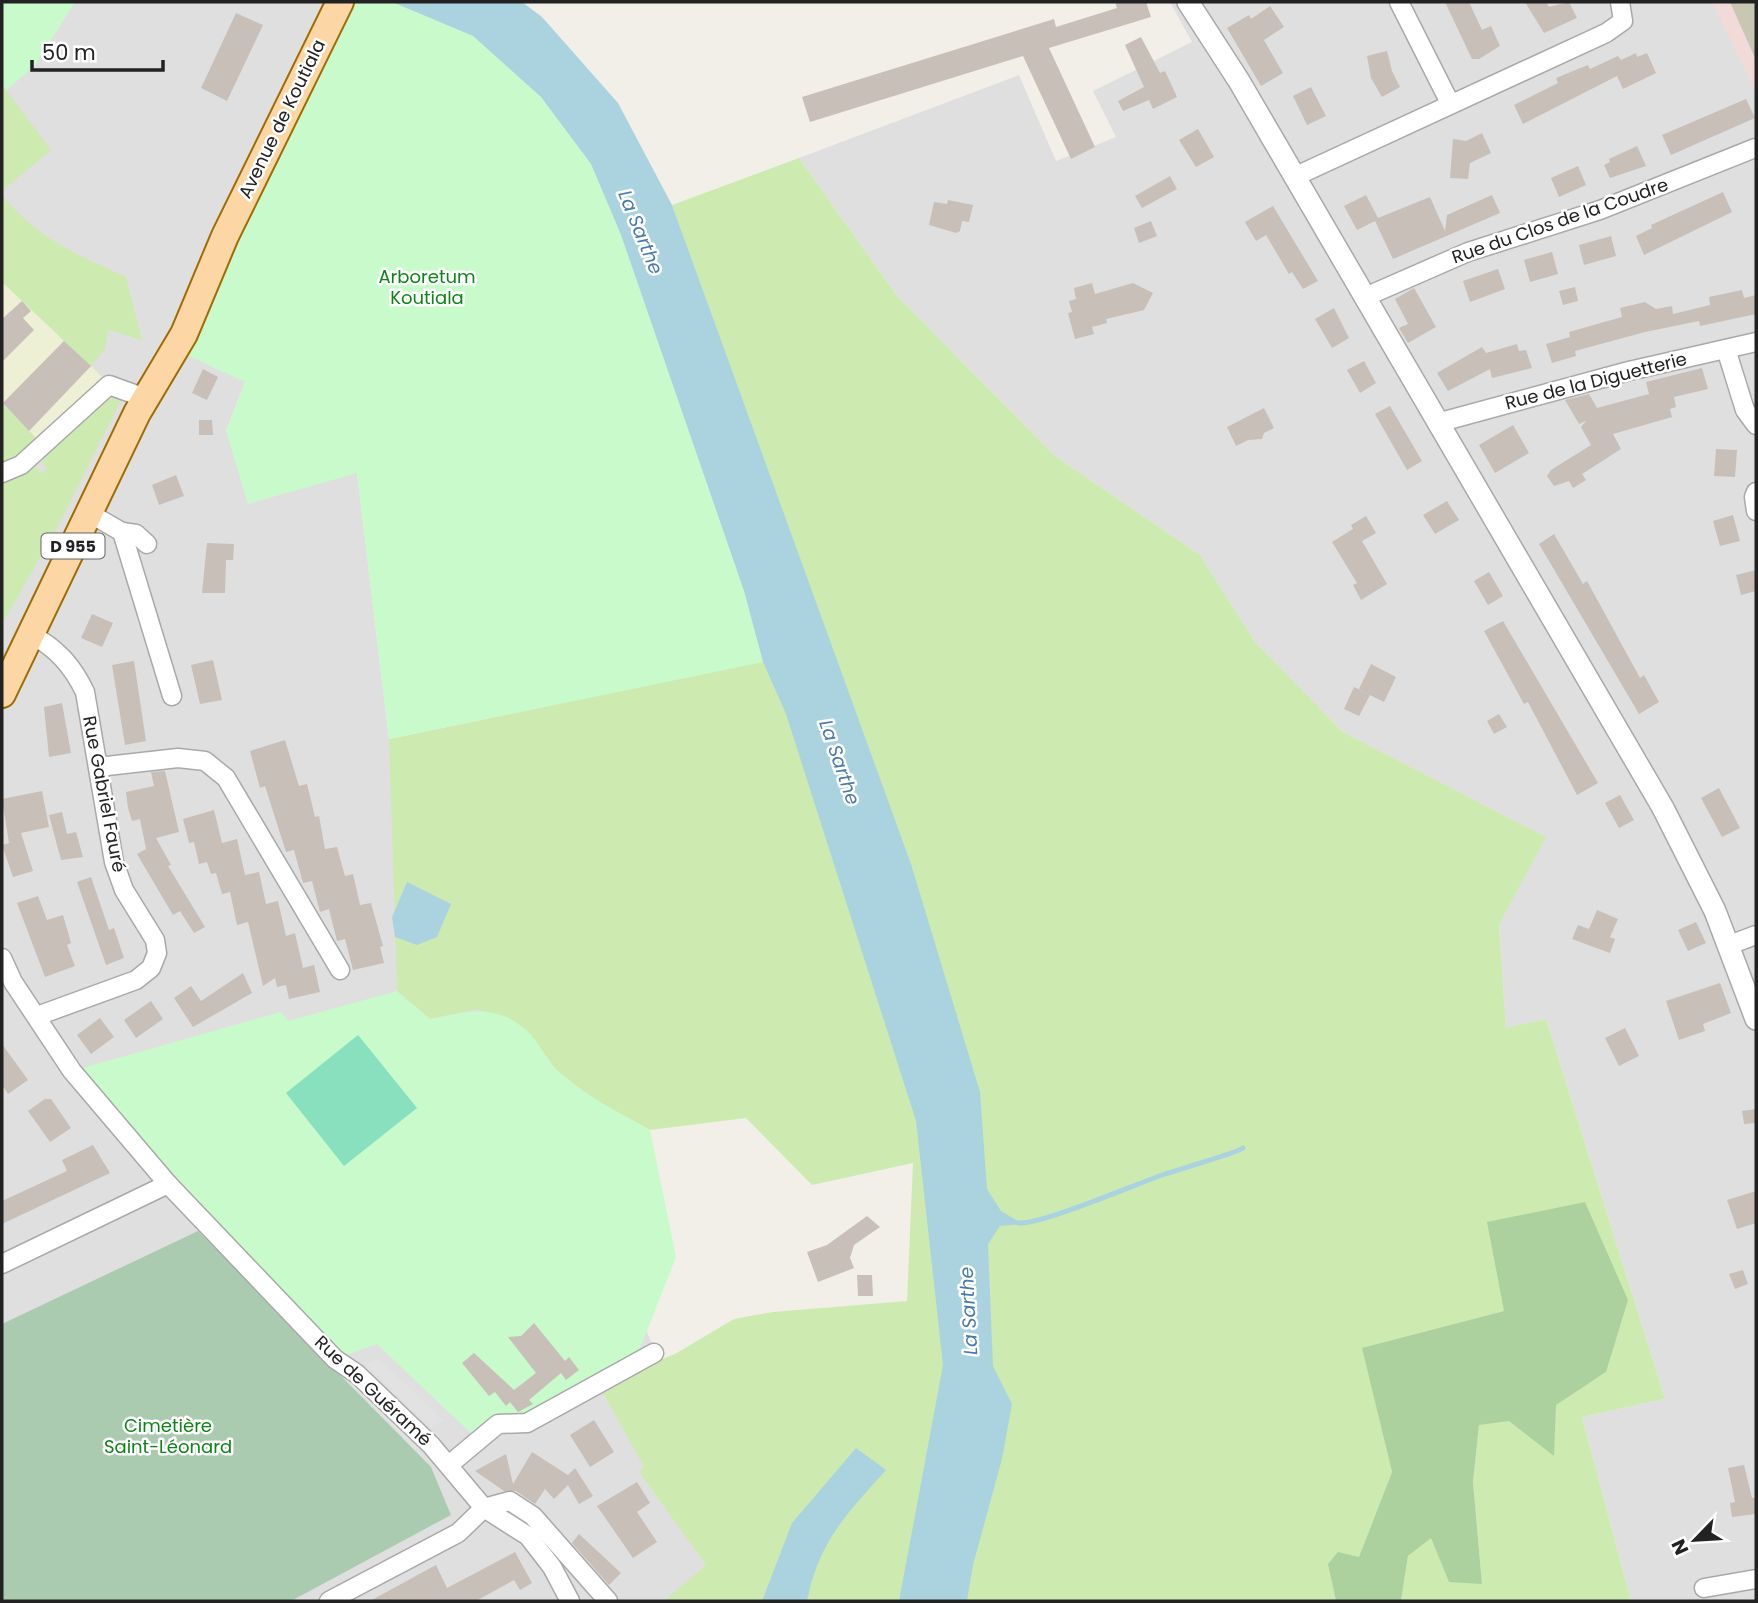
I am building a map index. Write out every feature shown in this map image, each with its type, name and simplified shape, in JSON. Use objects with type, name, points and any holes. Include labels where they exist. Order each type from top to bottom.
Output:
[{"type":"main road","name":"Avenue de Koutiala","points":[[2,694],[145,398],[184,334],[225,236],[340,2]]},
{"type":"street","points":[[1188,2],[1239,81],[1662,808],[1730,944],[1756,1019]]},
{"type":"street","points":[[1399,2],[1450,103]]},
{"type":"street","points":[[1293,177],[1606,33],[1623,21],[1620,2]]},
{"type":"street","name":"Rue du Clos de la Coudre","points":[[1365,297],[1468,251],[1600,209],[1755,148]]},
{"type":"street","name":"Rue de la Diguetterie","points":[[1437,423],[1629,371],[1756,342]]},
{"type":"street","points":[[1726,349],[1745,410],[1756,425]]},
{"type":"street","points":[[2,473],[21,465],[109,385],[145,398]]},
{"type":"street","points":[[1756,492],[1756,511]]},
{"type":"street","points":[[89,513],[122,532],[136,534],[147,544]]},
{"type":"street","points":[[122,532],[172,696]]},
{"type":"street","name":"Rue Gabriel Fauré","points":[[31,634],[54,648],[75,671],[85,692],[114,862],[124,890],[155,940],[157,953],[150,968],[136,980],[37,1016]]},
{"type":"street","points":[[98,767],[178,758],[205,761],[226,778],[340,970]]},
{"type":"street","points":[[1730,944],[1756,935]]},
{"type":"street","name":"Rue de Guéramé","points":[[2,958],[13,982],[72,1071],[168,1184],[335,1359],[357,1374],[450,1464],[484,1508],[528,1535],[552,1567],[570,1601]]},
{"type":"street","points":[[2,1264],[168,1184]]},
{"type":"street","points":[[450,1464],[498,1424],[527,1423],[654,1353]]},
{"type":"street","points":[[329,1601],[458,1533],[484,1508],[510,1500],[533,1516],[608,1601]]},
{"type":"street","points":[[1704,1588],[1756,1579]]},
{"type":"shaded area","points":[[2,2],[340,2],[245,382],[226,431],[357,473],[389,739],[764,1601],[2,1601]]},
{"type":"shaded area","points":[[1170,2],[1756,2],[1756,1601],[1631,1601],[1582,1417],[1665,1399],[1546,1019],[1506,1029],[1499,925],[1545,837],[1343,732],[1255,642],[1200,555],[1055,456],[897,296],[799,158],[1019,75],[1056,161],[1116,137],[1093,91],[1192,42]]},
{"type":"shaded area","points":[[1712,2],[1756,2],[1756,93]]},
{"type":"shaded area","points":[[1730,2],[1756,2],[1755,58]]},
{"type":"shaded area","points":[[2,281],[64,341],[3,403],[2,403]]},
{"type":"shaded area","points":[[91,366],[104,379],[38,440],[29,431]]},
{"type":"shaded area","points":[[378,1358],[444,1421],[430,1427],[366,1364]]},
{"type":"shaded area","points":[[354,1380],[421,1446],[417,1450],[350,1384]]},
{"type":"green space","points":[[2,2],[75,2],[34,67],[6,90],[2,85]]},
{"type":"green space","name":"Arboretum Koutiala","points":[[341,2],[392,2],[473,36],[541,97],[591,164],[621,235],[744,591],[763,662],[389,739],[357,473],[248,504],[226,431],[245,382],[178,351]]},
{"type":"green space","points":[[2,85],[51,150],[2,191]]},
{"type":"green space","points":[[799,158],[897,296],[1055,456],[1200,555],[1255,642],[1343,732],[1546,837],[1499,925],[1506,1028],[1546,1019],[1665,1399],[1582,1417],[1631,1601],[1401,1601],[1408,1556],[1431,1537],[1482,1584],[1473,1482],[1479,1424],[1532,1413],[1606,1372],[1504,1311],[1363,1349],[1392,1472],[1359,1558],[1329,1564],[1336,1601],[664,1601],[706,1565],[639,1472],[644,1467],[598,1384],[675,1354],[734,1319],[773,1312],[907,1301],[913,1163],[812,1185],[746,1118],[650,1130],[586,1095],[555,1069],[530,1034],[478,1009],[430,1019],[397,991],[389,739],[804,653],[832,651],[672,205]]},
{"type":"green space","points":[[2,195],[30,223],[59,244],[126,277],[142,340],[108,330],[105,349],[91,366],[2,282]]},
{"type":"green space","points":[[110,393],[122,398],[58,526],[2,624],[2,480],[36,465],[40,473],[47,470],[42,461]]},
{"type":"green space","points":[[2,403],[38,440],[17,459],[2,465]]},
{"type":"green space","points":[[397,991],[430,1019],[470,1012],[495,1013],[506,1017],[530,1034],[551,1064],[570,1081],[603,1104],[650,1130],[676,1257],[639,1351],[478,1440],[377,1344],[335,1359],[72,1071],[281,1012],[288,1021]]},
{"type":"green space","points":[[358,1035],[417,1108],[344,1166],[286,1093]]},
{"type":"green space","points":[[1585,1202],[1628,1300],[1606,1372],[1556,1405],[1554,1456],[1509,1421],[1479,1425],[1473,1482],[1482,1584],[1449,1582],[1431,1538],[1408,1556],[1401,1601],[1336,1601],[1328,1564],[1338,1552],[1359,1557],[1392,1472],[1362,1348],[1504,1311],[1487,1222]]},
{"type":"green space","name":"Cimetière Saint-Léonard","points":[[198,1231],[431,1467],[451,1515],[291,1601],[2,1601],[2,1324]]},
{"type":"water","name":"La Sarthe","points":[[392,2],[522,2],[542,17],[618,103],[672,205],[911,864],[980,1092],[987,1189],[1001,1211],[1023,1224],[1000,1226],[988,1244],[993,1366],[1012,1404],[1002,1459],[973,1565],[967,1601],[899,1601],[943,1365],[916,1121],[786,714],[763,662],[744,591],[621,235],[591,164],[541,97],[473,36]]},
{"type":"water","points":[[407,882],[451,904],[437,937],[417,945],[395,937],[392,917]]},
{"type":"water","points":[[856,1448],[886,1470],[836,1530],[819,1562],[807,1601],[762,1601],[792,1523]]},
{"type":"building","points":[[1115,2],[1146,2],[1151,17],[1049,48],[1095,147],[1071,159],[1023,56],[810,122],[802,97],[1054,19],[1056,27],[1117,8]]},
{"type":"building","points":[[1445,2],[1469,2],[1482,30],[1491,26],[1500,46],[1479,59],[1472,59]]},
{"type":"building","points":[[1525,2],[1546,2],[1549,7],[1569,2],[1577,18],[1544,33]]},
{"type":"building","points":[[1270,6],[1284,27],[1264,40],[1283,73],[1261,86],[1227,28],[1249,15],[1251,19]]},
{"type":"building","points":[[236,13],[263,25],[227,101],[201,88]]},
{"type":"building","points":[[1141,37],[1160,73],[1165,71],[1177,97],[1153,109],[1149,100],[1123,111],[1118,101],[1144,87],[1125,45]]},
{"type":"building","points":[[1387,51],[1400,87],[1382,97],[1371,78],[1367,56]]},
{"type":"building","points":[[1636,53],[1637,57],[1647,53],[1656,73],[1623,89],[1617,76],[1523,124],[1514,105],[1558,83],[1556,78],[1588,65],[1590,69],[1618,56],[1621,60]]},
{"type":"building","points":[[1311,87],[1326,116],[1307,125],[1293,96]]},
{"type":"building","points":[[1746,99],[1755,118],[1671,155],[1662,135]]},
{"type":"building","points":[[1198,129],[1214,157],[1196,167],[1179,140]]},
{"type":"building","points":[[1482,133],[1491,153],[1470,163],[1468,179],[1450,178],[1453,139],[1466,141]]},
{"type":"building","points":[[1637,146],[1646,166],[1610,178],[1604,165],[1610,162],[1609,159]]},
{"type":"building","points":[[1578,166],[1586,185],[1559,197],[1551,178]]},
{"type":"building","points":[[1170,176],[1177,189],[1142,208],[1135,196]]},
{"type":"building","points":[[1723,192],[1732,212],[1644,255],[1636,236],[1652,228],[1651,225]]},
{"type":"building","points":[[1366,195],[1378,218],[1430,197],[1445,231],[1447,215],[1492,195],[1500,213],[1393,259],[1375,221],[1357,230],[1344,206]]},
{"type":"building","points":[[948,200],[973,205],[969,222],[962,221],[960,231],[956,233],[929,225],[934,202],[947,204]]},
{"type":"building","points":[[1273,206],[1318,281],[1303,289],[1292,272],[1289,274],[1266,235],[1256,241],[1245,222]]},
{"type":"building","points":[[1151,221],[1157,236],[1139,243],[1134,228]]},
{"type":"building","points":[[1611,236],[1616,256],[1584,265],[1579,245]]},
{"type":"building","points":[[1552,252],[1558,274],[1530,282],[1524,260]]},
{"type":"building","points":[[1498,269],[1505,289],[1470,302],[1463,281]]},
{"type":"building","points":[[1092,283],[1095,294],[1133,283],[1153,293],[1144,310],[1106,319],[1107,323],[1092,327],[1094,334],[1075,339],[1068,313],[1072,312],[1069,301],[1076,299],[1074,288]]},
{"type":"building","points":[[1575,287],[1578,301],[1563,305],[1559,291]]},
{"type":"building","points":[[1414,288],[1436,327],[1408,343],[1399,328],[1408,324],[1395,299]]},
{"type":"building","points":[[1742,290],[1744,298],[1756,295],[1756,314],[1700,326],[1699,321],[1645,332],[1575,351],[1576,356],[1552,363],[1546,344],[1570,337],[1569,332],[1622,317],[1620,308],[1645,302],[1656,309],[1672,306],[1673,314],[1710,305],[1709,297]]},
{"type":"building","points":[[22,301],[31,311],[23,318],[34,330],[2,362],[2,319]]},
{"type":"building","points":[[1334,308],[1349,338],[1332,348],[1315,319]]},
{"type":"building","points":[[64,341],[91,366],[29,431],[3,403]]},
{"type":"building","points":[[1517,344],[1519,351],[1526,350],[1532,368],[1492,378],[1490,369],[1448,391],[1437,373],[1482,347],[1486,353]]},
{"type":"building","points":[[1364,361],[1376,383],[1360,393],[1347,370]]},
{"type":"building","points":[[1702,368],[1708,389],[1674,397],[1676,407],[1670,409],[1672,417],[1613,434],[1621,449],[1582,474],[1586,480],[1573,488],[1569,481],[1554,486],[1547,476],[1551,470],[1591,445],[1581,427],[1586,421],[1579,424],[1565,400],[1589,394],[1597,408],[1649,394],[1646,382]]},
{"type":"building","points":[[203,369],[218,377],[207,400],[192,393]]},
{"type":"building","points":[[1390,406],[1422,461],[1407,470],[1375,414]]},
{"type":"building","points":[[1264,408],[1274,428],[1264,433],[1262,439],[1248,440],[1236,446],[1227,427]]},
{"type":"building","points":[[199,420],[212,420],[213,435],[199,435]]},
{"type":"building","points":[[1513,425],[1529,453],[1495,473],[1479,445]]},
{"type":"building","points":[[1716,449],[1737,450],[1735,477],[1714,476]]},
{"type":"building","points":[[176,475],[184,496],[159,505],[152,485]]},
{"type":"building","points":[[1447,501],[1459,520],[1435,534],[1423,515]]},
{"type":"building","points":[[1733,515],[1740,541],[1720,546],[1713,521]]},
{"type":"building","points":[[1366,516],[1376,533],[1362,541],[1387,584],[1361,600],[1353,585],[1357,583],[1332,542],[1353,529],[1351,525]]},
{"type":"building","points":[[1554,534],[1583,584],[1587,581],[1640,678],[1644,675],[1659,702],[1639,714],[1539,544]]},
{"type":"building","points":[[207,543],[234,544],[233,560],[226,560],[225,593],[202,593]]},
{"type":"building","points":[[1756,570],[1756,591],[1741,595],[1736,575]]},
{"type":"building","points":[[1489,572],[1503,596],[1488,605],[1474,581]]},
{"type":"building","points":[[92,614],[113,623],[102,647],[81,638]]},
{"type":"building","points":[[1503,621],[1598,783],[1577,795],[1528,702],[1524,704],[1484,631]]},
{"type":"building","points":[[213,660],[222,700],[200,704],[191,665]]},
{"type":"building","points":[[134,661],[146,741],[125,745],[112,665]]},
{"type":"building","points":[[1371,664],[1396,677],[1384,702],[1370,695],[1359,716],[1344,709],[1354,687],[1369,694],[1359,689]]},
{"type":"building","points":[[62,703],[71,753],[49,757],[44,707]]},
{"type":"building","points":[[1499,714],[1507,727],[1494,734],[1487,721]]},
{"type":"building","points":[[285,740],[299,786],[307,784],[315,817],[319,816],[325,849],[337,847],[345,876],[353,874],[360,905],[371,903],[383,946],[380,947],[384,963],[353,970],[345,939],[337,941],[329,909],[320,912],[312,881],[303,883],[294,850],[286,852],[265,786],[260,788],[250,751]]},
{"type":"building","points":[[165,771],[179,832],[156,838],[171,865],[168,866],[205,927],[194,933],[180,911],[173,915],[137,854],[146,849],[140,819],[132,821],[128,808],[126,792],[154,786],[151,772]]},
{"type":"building","points":[[1719,788],[1740,828],[1722,837],[1701,798]]},
{"type":"building","points":[[42,791],[49,827],[21,833],[33,871],[13,877],[2,845],[9,843],[2,799]]},
{"type":"building","points":[[1620,795],[1634,820],[1619,828],[1605,803]]},
{"type":"building","points":[[214,810],[222,843],[237,839],[245,875],[259,872],[266,904],[278,901],[286,936],[295,933],[303,968],[314,965],[320,992],[289,999],[286,985],[277,987],[275,978],[263,986],[248,922],[237,925],[230,892],[222,894],[216,873],[211,874],[207,862],[199,864],[194,842],[189,843],[183,819]]},
{"type":"building","points":[[62,812],[67,834],[76,832],[83,857],[61,860],[49,815]]},
{"type":"building","points":[[91,877],[109,930],[114,928],[124,958],[106,965],[77,882]]},
{"type":"building","points":[[38,896],[47,920],[63,915],[71,943],[67,945],[75,966],[45,977],[17,903]]},
{"type":"building","points":[[1597,910],[1618,919],[1610,937],[1615,939],[1610,953],[1572,939],[1578,925],[1589,929]]},
{"type":"building","points":[[1696,922],[1706,943],[1688,951],[1678,930]]},
{"type":"building","points":[[243,973],[252,993],[193,1027],[174,998],[191,986],[201,1001]]},
{"type":"building","points":[[1720,983],[1731,1013],[1703,1024],[1705,1031],[1679,1040],[1666,1001]]},
{"type":"building","points":[[151,1001],[163,1019],[136,1038],[124,1020]]},
{"type":"building","points":[[100,1018],[114,1037],[91,1054],[77,1035]]},
{"type":"building","points":[[1625,1028],[1639,1056],[1619,1066],[1605,1038]]},
{"type":"building","points":[[2,1044],[28,1080],[8,1094],[2,1085]]},
{"type":"building","points":[[45,1099],[51,1099],[71,1128],[50,1142],[28,1111]]},
{"type":"building","points":[[1756,1109],[1756,1123],[1744,1124],[1742,1111]]},
{"type":"building","points":[[93,1145],[110,1173],[2,1224],[2,1201],[67,1171],[62,1160]]},
{"type":"building","points":[[1756,1191],[1756,1223],[1737,1229],[1727,1200]]},
{"type":"building","points":[[867,1216],[880,1227],[854,1245],[850,1258],[854,1268],[818,1282],[807,1252],[827,1245]]},
{"type":"building","points":[[1743,1270],[1748,1284],[1735,1289],[1729,1274]]},
{"type":"building","points":[[857,1275],[872,1275],[873,1296],[858,1296]]},
{"type":"building","points":[[534,1323],[565,1361],[569,1357],[579,1370],[566,1380],[561,1373],[529,1400],[533,1404],[518,1412],[510,1402],[506,1406],[495,1392],[489,1396],[462,1363],[474,1353],[514,1390],[536,1373],[508,1337],[521,1336]]},
{"type":"building","points":[[594,1420],[614,1452],[590,1467],[570,1435]]},
{"type":"building","points":[[532,1452],[568,1475],[575,1468],[593,1496],[579,1504],[568,1485],[554,1499],[545,1489],[535,1504],[516,1491],[504,1491],[475,1471],[506,1454],[513,1484]]},
{"type":"building","points":[[1744,1465],[1752,1498],[1756,1497],[1756,1514],[1732,1517],[1730,1503],[1735,1502],[1728,1468]]},
{"type":"building","points":[[637,1482],[650,1503],[637,1512],[657,1542],[633,1558],[597,1506]]},
{"type":"building","points":[[579,1534],[621,1573],[609,1585],[572,1543]]},
{"type":"building","points":[[515,1552],[532,1583],[520,1590],[514,1580],[476,1601],[370,1601],[436,1565],[447,1588]]},
{"type":"waterway","points":[[1019,1223],[1046,1218],[1243,1148]]}]
